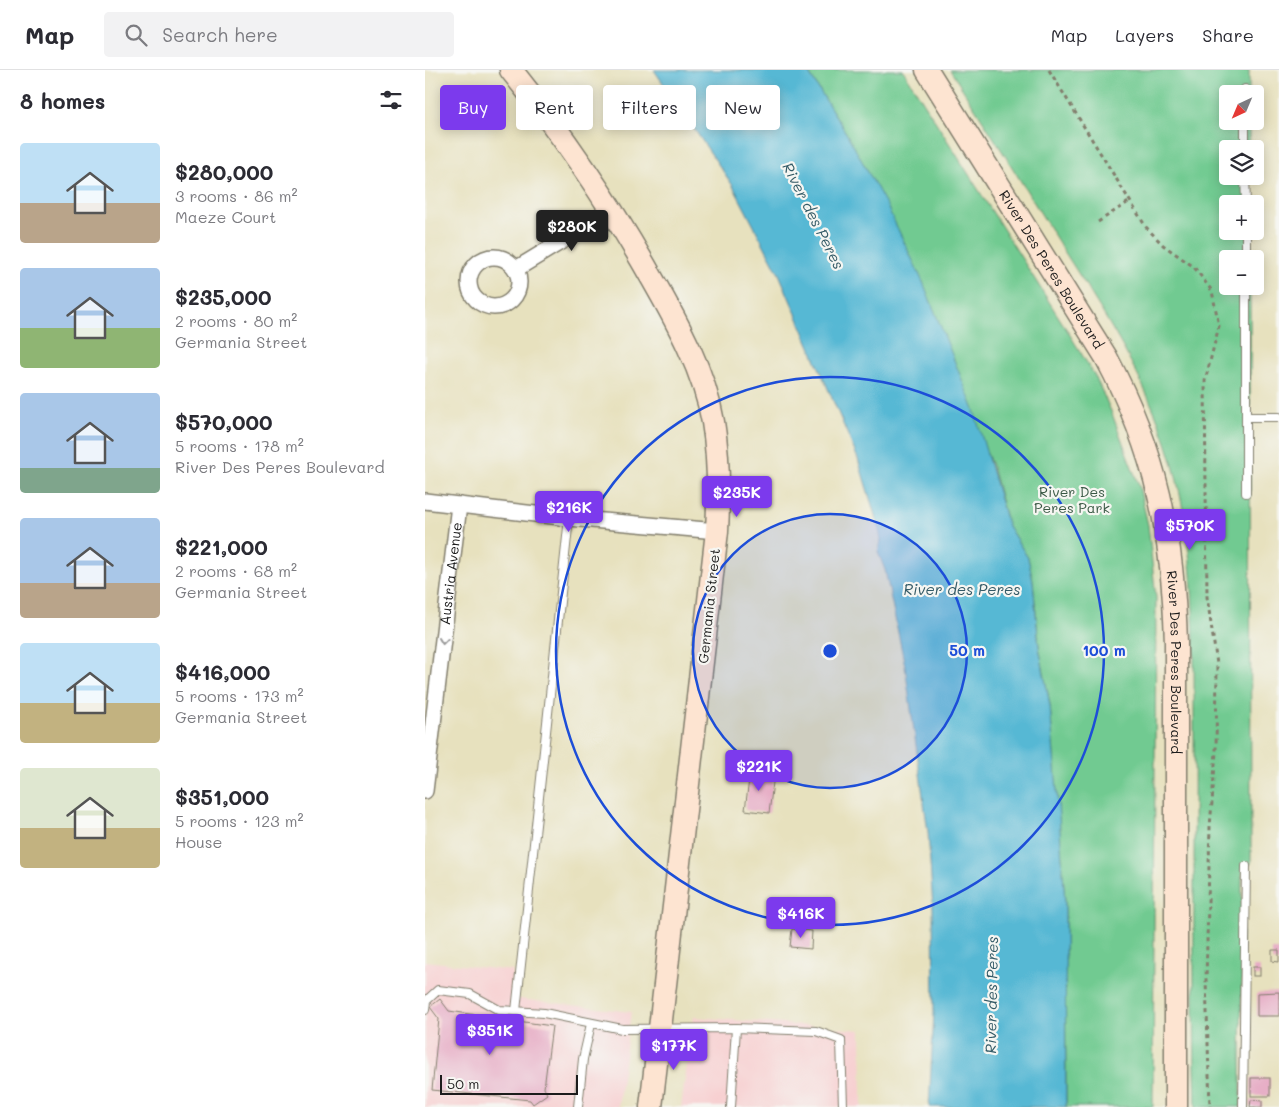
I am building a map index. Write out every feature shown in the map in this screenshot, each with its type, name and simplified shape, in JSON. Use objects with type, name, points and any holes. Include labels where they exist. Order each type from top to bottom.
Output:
[{"type":"main road","name":"Germania Street","points":[[511,70],[563,137],[613,210],[673,315],[690,350],[713,421],[719,492],[717,531],[651,1107]]},
{"type":"main road","name":"River Des Peres Boulevard","points":[[927,70],[1106,357],[1131,407],[1146,445],[1164,508],[1173,575],[1176,642],[1176,1107]]},
{"type":"street","points":[[516,269],[613,210]]},
{"type":"street","points":[[425,501],[569,518],[717,531]]},
{"type":"street","name":"Austria Avenue","points":[[425,791],[459,506]]},
{"type":"lane","points":[[1246,295],[1246,493]]},
{"type":"lane","points":[[1247,417],[1279,417]]},
{"type":"lane","points":[[516,1011],[569,518]]},
{"type":"lane","points":[[1243,1107],[1246,866]]},
{"type":"lane","points":[[425,1010],[426,1001],[438,990],[470,994],[499,1010],[544,1013],[622,1029],[736,1028],[816,1031],[841,1040],[843,1107]]},
{"type":"lane","points":[[578,1107],[583,1059],[591,1024]]},
{"type":"lane","points":[[731,1107],[736,1028]]},
{"type":"path","points":[[1098,222],[1130,201]]},
{"type":"shaded area","points":[[425,961],[513,971],[511,998],[631,1012],[618,1107],[425,1107]]},
{"type":"shaded area","points":[[694,1017],[861,1030],[862,1107],[681,1107]]},
{"type":"green space","name":"River Des Peres Park","points":[[807,70],[903,70],[1095,376],[1111,411],[1139,486],[1148,525],[1156,598],[1153,1107],[1066,1107],[1065,902],[1050,705],[1039,647],[1033,581],[1028,558],[1008,526],[991,463],[848,136]]},
{"type":"green space","points":[[950,70],[1249,70],[1249,85],[1219,85],[1219,130],[1249,130],[1249,140],[1219,140],[1219,185],[1249,185],[1249,195],[1219,195],[1219,240],[1250,240],[1250,250],[1219,250],[1219,295],[1250,295],[1251,864],[1242,864],[1241,1107],[1196,1107],[1194,628],[1186,525],[1171,458],[1150,401],[1123,347],[992,134]]},
{"type":"water","name":"River des Peres","points":[[654,70],[807,70],[848,136],[887,206],[923,282],[974,410],[1008,526],[1028,558],[1033,581],[1039,647],[1050,705],[1065,902],[1066,1107],[929,1107],[934,1013],[933,908],[928,832],[905,666],[885,570],[878,552],[881,540],[878,525],[858,459],[779,274],[733,186],[695,130],[696,85],[664,85]]},
{"type":"building","points":[[750,772],[774,775],[769,813],[745,810]]},
{"type":"building","points":[[792,929],[812,931],[811,949],[790,947]]},
{"type":"building","points":[[1272,950],[1279,950],[1279,962],[1272,961]]},
{"type":"building","points":[[1253,967],[1260,967],[1260,976],[1253,976]]},
{"type":"building","points":[[1279,992],[1279,1016],[1257,1016],[1257,993]]},
{"type":"building","points":[[440,999],[449,1011],[552,1026],[544,1088],[547,1094],[533,1104],[530,1100],[432,1090],[439,1019],[430,1007]]},
{"type":"building","points":[[1251,1078],[1270,1078],[1270,1096],[1251,1096]]},
{"type":"building","points":[[1251,1100],[1262,1101],[1262,1107],[1250,1107]]}]
